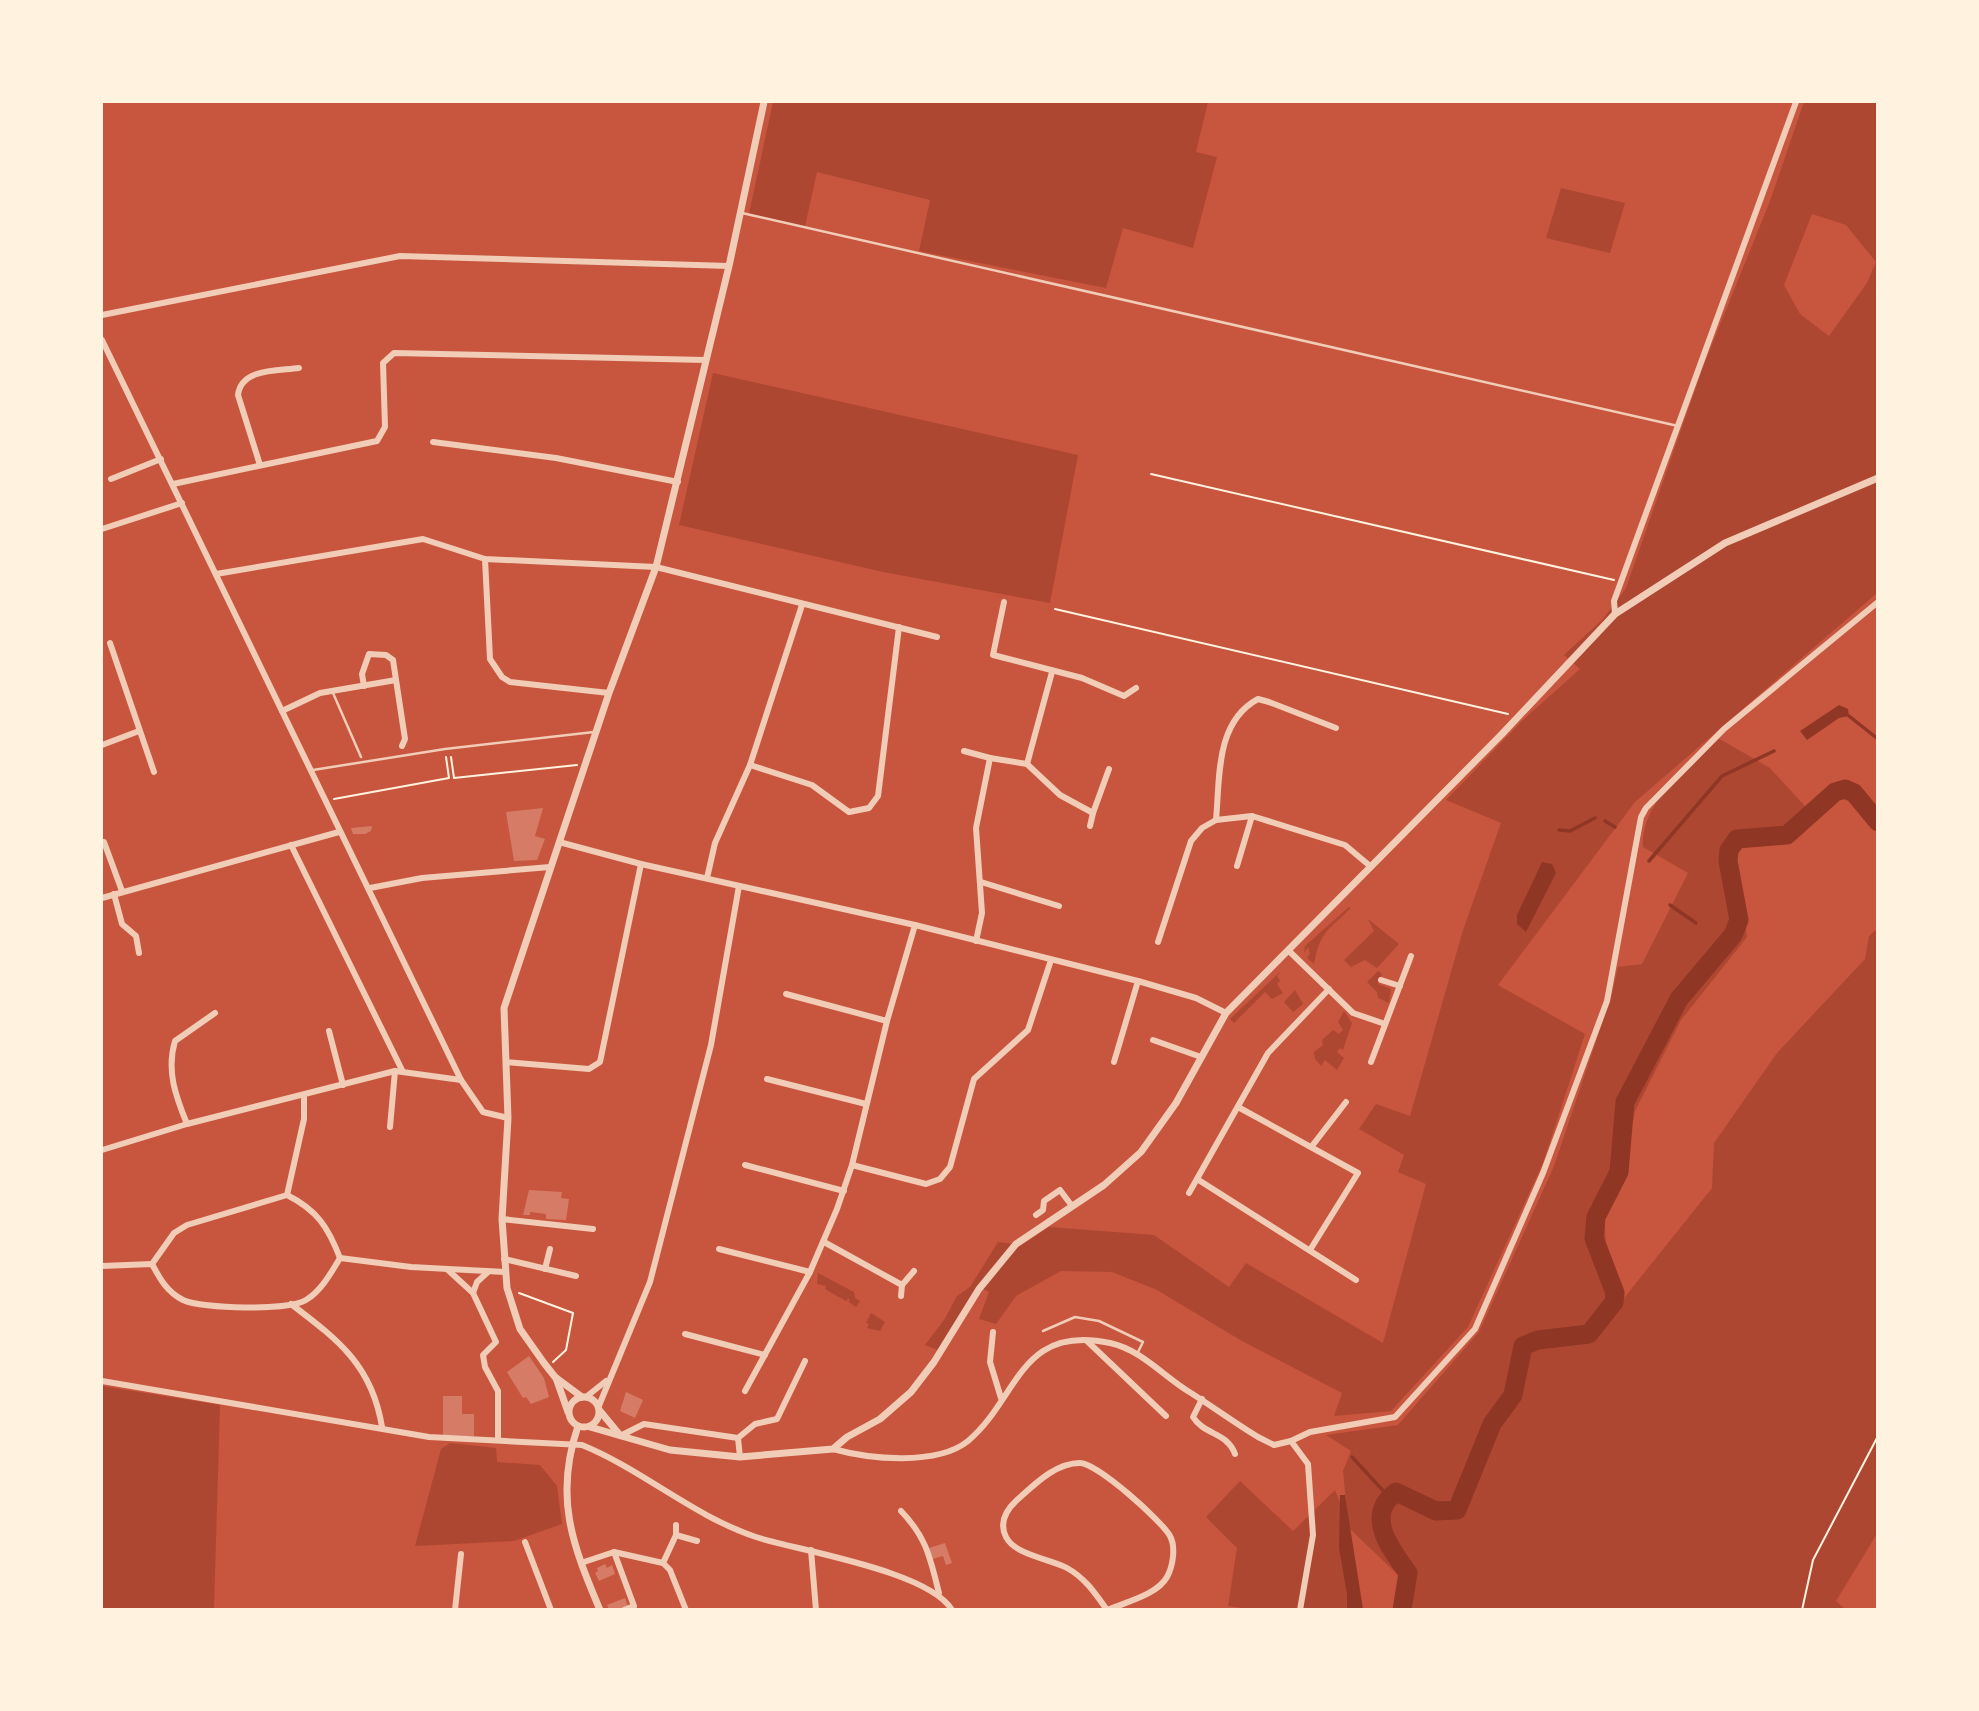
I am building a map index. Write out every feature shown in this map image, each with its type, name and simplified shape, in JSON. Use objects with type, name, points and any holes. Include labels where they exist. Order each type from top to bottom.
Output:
[{"type":"street","points":[[620,1436],[599,1409],[555,1377],[547,1367],[520,1329],[507,1289],[502,1219],[508,1118],[504,1008],[585,765],[656,567],[729,266],[764,102]]},
{"type":"street","points":[[1615,614],[1615,601],[1796,102]]},
{"type":"street","points":[[102,315],[400,257],[729,266]]},
{"type":"street","points":[[102,340],[461,1080],[483,1112],[508,1118]]},
{"type":"street","points":[[173,484],[377,440],[385,427],[383,363],[394,353],[705,360]]},
{"type":"street","points":[[260,465],[238,395],[239,388],[250,376],[299,368]]},
{"type":"street","points":[[433,442],[556,458],[678,481]]},
{"type":"street","points":[[111,479],[161,459]]},
{"type":"street","points":[[833,1449],[847,1437],[880,1419],[911,1392],[934,1362],[979,1289],[1016,1244],[1104,1185],[1141,1152],[1176,1104],[1226,1013],[1615,614],[1725,542],[1878,478]]},
{"type":"street","points":[[102,530],[182,503]]},
{"type":"street","points":[[216,574],[423,539],[485,558],[656,567],[937,637]]},
{"type":"street","points":[[485,558],[490,659],[502,677],[510,682],[610,693]]},
{"type":"street","points":[[1004,602],[993,655],[1083,678],[1124,696],[1136,688]]},
{"type":"street","points":[[555,1377],[571,1421],[578,1426],[670,1450],[740,1457],[833,1449],[857,1456],[892,1458],[948,1452],[967,1441],[985,1422],[1020,1372],[1042,1350],[1061,1343],[1087,1341],[1110,1343],[1137,1354],[1274,1445],[1310,1432],[1395,1417],[1475,1329],[1544,1173],[1607,1001],[1641,817],[1646,808],[1724,729],[1878,603]]},
{"type":"street","points":[[707,878],[715,843],[750,765],[802,605]]},
{"type":"street","points":[[750,765],[812,785],[849,812],[869,808],[878,796],[899,627]]},
{"type":"street","points":[[110,643],[131,696],[130,706],[154,772]]},
{"type":"street","points":[[364,686],[364,662],[369,654],[386,654],[393,660],[405,739],[402,746]]},
{"type":"street","points":[[1027,764],[1052,672]]},
{"type":"street","points":[[282,711],[331,690],[396,680]]},
{"type":"street","points":[[1216,820],[1223,746],[1245,706],[1258,699],[1336,728]]},
{"type":"street","points":[[102,745],[139,731]]},
{"type":"street","points":[[964,751],[1027,764],[1060,794],[1093,813]]},
{"type":"street","points":[[976,941],[982,913],[976,828],[990,758]]},
{"type":"street","points":[[1090,825],[1109,768]]},
{"type":"street","points":[[1158,942],[1191,841],[1202,828],[1216,820],[1252,816],[1345,845],[1370,866]]},
{"type":"street","points":[[1237,866],[1252,816]]},
{"type":"street","points":[[102,898],[339,832]]},
{"type":"street","points":[[102,842],[122,891]]},
{"type":"street","points":[[559,842],[641,864],[915,925],[1138,981],[1196,998],[1226,1013]]},
{"type":"street","points":[[291,845],[398,1071],[390,1127]]},
{"type":"street","points":[[506,1062],[589,1069],[600,1062],[641,864]]},
{"type":"street","points":[[370,888],[422,878],[550,867]]},
{"type":"street","points":[[981,882],[1059,906]]},
{"type":"street","points":[[590,1427],[597,1420],[608,1380],[631,1333],[650,1282],[711,1045],[739,886]]},
{"type":"street","points":[[114,894],[122,924],[136,936],[139,953]]},
{"type":"street","points":[[745,1391],[810,1272],[844,1191],[887,1021],[915,925]]},
{"type":"street","points":[[1289,951],[1353,1013],[1385,1024]]},
{"type":"street","points":[[1371,1062],[1411,956]]},
{"type":"street","points":[[852,1165],[926,1184],[940,1179],[950,1167],[974,1079],[1028,1030],[1051,960]]},
{"type":"street","points":[[1381,979],[1400,986]]},
{"type":"street","points":[[1114,1062],[1138,981]]},
{"type":"street","points":[[1189,1193],[1275,1043],[1329,989]]},
{"type":"street","points":[[786,995],[887,1021]]},
{"type":"street","points":[[187,1124],[171,1085],[173,1048],[175,1041],[215,1013]]},
{"type":"street","points":[[329,1031],[343,1085]]},
{"type":"street","points":[[1153,1040],[1201,1057]]},
{"type":"street","points":[[102,1150],[187,1124],[304,1097],[398,1071],[461,1080]]},
{"type":"street","points":[[767,1079],[866,1104]]},
{"type":"street","points":[[287,1195],[304,1119],[304,1097]]},
{"type":"street","points":[[1312,1146],[1346,1102]]},
{"type":"street","points":[[1238,1107],[1358,1173],[1311,1250]]},
{"type":"street","points":[[745,1165],[844,1191]]},
{"type":"street","points":[[1197,1180],[1356,1280]]},
{"type":"street","points":[[1036,1214],[1043,1210],[1044,1202],[1060,1190],[1072,1206]]},
{"type":"street","points":[[152,1264],[174,1233],[187,1225],[287,1195],[309,1206],[323,1221],[340,1258]]},
{"type":"street","points":[[502,1219],[593,1229]]},
{"type":"street","points":[[824,1242],[902,1285]]},
{"type":"street","points":[[545,1269],[550,1249]]},
{"type":"street","points":[[719,1249],[810,1272]]},
{"type":"street","points":[[340,1258],[505,1272]]},
{"type":"street","points":[[152,1264],[163,1283],[186,1301],[260,1307],[305,1300],[320,1287],[340,1258]]},
{"type":"street","points":[[504,1259],[576,1276]]},
{"type":"street","points":[[102,1266],[152,1264]]},
{"type":"street","points":[[447,1269],[473,1293],[496,1342],[482,1355],[485,1367],[498,1391],[498,1440]]},
{"type":"street","points":[[473,1293],[477,1282],[488,1271]]},
{"type":"street","points":[[901,1296],[902,1285],[914,1271]]},
{"type":"street","points":[[291,1304],[345,1345],[371,1385],[382,1427]]},
{"type":"street","points":[[993,1332],[990,1362],[1001,1398]]},
{"type":"street","points":[[685,1334],[765,1355]]},
{"type":"street","points":[[1087,1341],[1166,1416]]},
{"type":"street","points":[[620,1436],[644,1424],[738,1438],[755,1424],[777,1419],[805,1361]]},
{"type":"street","points":[[568,1412],[573,1402],[608,1380]]},
{"type":"street","points":[[102,1381],[429,1437],[582,1445],[618,1463],[686,1504],[756,1537],[811,1550],[942,1596]]},
{"type":"street","points":[[1202,1399],[1194,1417],[1198,1425],[1224,1437],[1235,1454]]},
{"type":"street","points":[[578,1426],[566,1465],[565,1498],[568,1522],[600,1609]]},
{"type":"street","points":[[738,1438],[740,1457]]},
{"type":"street","points":[[1291,1441],[1308,1464],[1313,1535],[1300,1609]]},
{"type":"street","points":[[1071,1465],[1090,1465],[1109,1476],[1170,1535],[1173,1552],[1166,1580],[1153,1590],[1107,1609],[1088,1583],[1067,1568],[1011,1545],[1005,1536],[1002,1523],[1008,1509],[1051,1472],[1071,1465]]},
{"type":"street","points":[[901,1511],[915,1525],[928,1547],[942,1596],[952,1609]]},
{"type":"street","points":[[663,1563],[676,1535],[676,1525]]},
{"type":"street","points":[[676,1535],[697,1541]]},
{"type":"street","points":[[525,1542],[551,1609]]},
{"type":"street","points":[[811,1550],[816,1609]]},
{"type":"street","points":[[581,1563],[614,1552],[663,1563],[670,1570],[686,1609]]},
{"type":"street","points":[[614,1552],[634,1606],[624,1609]]},
{"type":"street","points":[[455,1609],[461,1554]]},
{"type":"lane","points":[[739,212],[1680,426]]},
{"type":"lane","points":[[331,690],[361,757]]},
{"type":"lane","points":[[310,771],[448,749],[597,732]]},
{"type":"lane","points":[[1043,1331],[1075,1317],[1099,1321],[1143,1342],[1137,1354]]},
{"type":"path","points":[[1151,474],[1623,582]]},
{"type":"path","points":[[1055,609],[1517,716]]},
{"type":"path","points":[[448,749],[454,778],[585,765]]},
{"type":"path","points":[[325,802],[449,778],[448,749]]},
{"type":"path","points":[[507,1289],[573,1313],[566,1350],[547,1367]]},
{"type":"path","points":[[1802,1609],[1812,1560],[1878,1436]]},
{"type":"shaded area","points":[[773,102],[1208,102],[1196,152],[1217,157],[1193,248],[1123,228],[1106,288],[919,251],[930,200],[817,172],[805,226],[749,214]]},
{"type":"shaded area","points":[[1804,102],[1877,102],[1877,593],[1635,802],[1498,985],[1585,1034],[1543,1163],[1468,1327],[1391,1411],[1334,1416],[1342,1393],[1242,1341],[1157,1290],[1112,1272],[1061,1271],[1016,1296],[996,1324],[979,1319],[989,1292],[978,1286],[938,1350],[925,1345],[944,1320],[957,1296],[970,1287],[998,1242],[1021,1245],[1049,1227],[1154,1235],[1229,1287],[1246,1263],[1383,1343],[1426,1184],[1398,1172],[1404,1155],[1359,1129],[1376,1104],[1410,1116],[1463,930],[1501,823],[1446,800],[1523,720],[1580,669],[1564,655],[1602,620],[1626,588],[1703,367],[1770,201]],"holes":[[[1812,214],[1846,225],[1876,262],[1867,283],[1829,336],[1800,314],[1784,285]]]},
{"type":"shaded area","points":[[1561,188],[1625,203],[1610,253],[1546,238]]},
{"type":"shaded area","points":[[713,373],[1078,455],[1050,603],[883,572],[679,525]]},
{"type":"shaded area","points":[[1839,705],[1848,709],[1849,716],[1839,718],[1807,740],[1800,731]]},
{"type":"shaded area","points":[[1718,738],[1770,768],[1815,817],[1790,838],[1738,844],[1734,850],[1747,937],[1681,1020],[1635,1111],[1622,1177],[1604,1208],[1606,1248],[1620,1303],[1712,1188],[1714,1143],[1777,1053],[1865,959],[1869,936],[1877,929],[1878,1532],[1836,1601],[1845,1609],[1398,1609],[1398,1575],[1349,1528],[1353,1609],[1257,1610],[1228,1606],[1237,1548],[1206,1517],[1240,1481],[1293,1531],[1335,1490],[1348,1523],[1343,1471],[1351,1451],[1326,1435],[1398,1425],[1479,1332],[1554,1166],[1612,994],[1618,967],[1642,964],[1688,873],[1643,847],[1649,815],[1668,786]]},
{"type":"shaded area","points":[[1542,862],[1552,864],[1556,873],[1526,932],[1517,924],[1517,915]]},
{"type":"shaded area","points":[[1351,908],[1322,938],[1314,964],[1307,958],[1310,954],[1308,947],[1304,953],[1305,946]]},
{"type":"shaded area","points":[[1368,919],[1399,944],[1377,968],[1365,960],[1351,967],[1344,960],[1374,931]]},
{"type":"shaded area","points":[[1281,971],[1277,976],[1280,981],[1277,984],[1283,993],[1272,999],[1265,992],[1234,1023],[1230,1019]]},
{"type":"shaded area","points":[[1378,971],[1382,974],[1378,984],[1391,989],[1389,1003],[1378,998],[1377,992],[1367,982]]},
{"type":"shaded area","points":[[1295,990],[1303,1004],[1293,1012],[1284,1002]]},
{"type":"shaded area","points":[[1344,1011],[1352,1023],[1343,1050],[1340,1048],[1337,1052],[1344,1058],[1337,1070],[1325,1060],[1321,1066],[1315,1059],[1314,1052],[1323,1045],[1322,1040],[1333,1030],[1339,1034],[1343,1030],[1338,1022]]},
{"type":"shaded area","points":[[818,1273],[854,1292],[855,1298],[860,1301],[856,1307],[849,1302],[849,1298],[846,1301],[825,1289],[826,1286],[817,1284]]},
{"type":"shaded area","points":[[871,1313],[885,1322],[880,1331],[867,1328],[869,1324],[866,1323]]},
{"type":"shaded area","points":[[102,1386],[220,1405],[214,1609],[102,1609]]},
{"type":"shaded area","points":[[450,1443],[496,1448],[497,1462],[540,1465],[557,1486],[562,1524],[514,1541],[415,1546],[441,1449]]},
{"type":"shaded area","points":[[1340,1495],[1345,1495],[1363,1609],[1347,1609],[1339,1548]]},
{"type":"building","points":[[543,808],[535,836],[545,839],[537,860],[514,861],[506,812]]},
{"type":"building","points":[[372,826],[371,831],[365,834],[353,834],[351,828]]},
{"type":"building","points":[[529,1190],[562,1192],[561,1198],[569,1199],[566,1220],[546,1219],[546,1214],[530,1212],[530,1215],[523,1215]]},
{"type":"building","points":[[529,1356],[544,1378],[549,1397],[531,1404],[526,1397],[523,1398],[507,1372]]},
{"type":"building","points":[[626,1392],[643,1400],[635,1418],[620,1411]]},
{"type":"building","points":[[443,1396],[462,1396],[462,1414],[474,1414],[474,1436],[443,1436]]},
{"type":"building","points":[[945,1543],[952,1563],[946,1565],[943,1556],[932,1559],[929,1548]]},
{"type":"building","points":[[605,1564],[607,1568],[612,1565],[615,1574],[599,1581],[595,1573],[597,1568]]},
{"type":"building","points":[[625,1598],[628,1607],[609,1610],[607,1605]]},
{"type":"waterway","points":[[1849,716],[1878,739]]},
{"type":"waterway","points":[[1649,861],[1722,776],[1774,751]]},
{"type":"waterway","points":[[1402,1610],[1408,1573],[1388,1543],[1381,1522],[1387,1501],[1396,1492],[1436,1511],[1457,1510],[1492,1424],[1513,1395],[1523,1346],[1538,1340],[1589,1334],[1614,1302],[1615,1293],[1594,1238],[1596,1217],[1619,1172],[1625,1102],[1679,999],[1733,935],[1739,920],[1728,861],[1729,850],[1737,839],[1787,835],[1835,792],[1845,789],[1854,793],[1878,822]]},
{"type":"waterway","points":[[1559,830],[1570,831],[1595,818]]},
{"type":"waterway","points":[[1605,821],[1615,827]]},
{"type":"waterway","points":[[1670,905],[1696,923]]},
{"type":"waterway","points":[[1352,1457],[1389,1497]]}]
